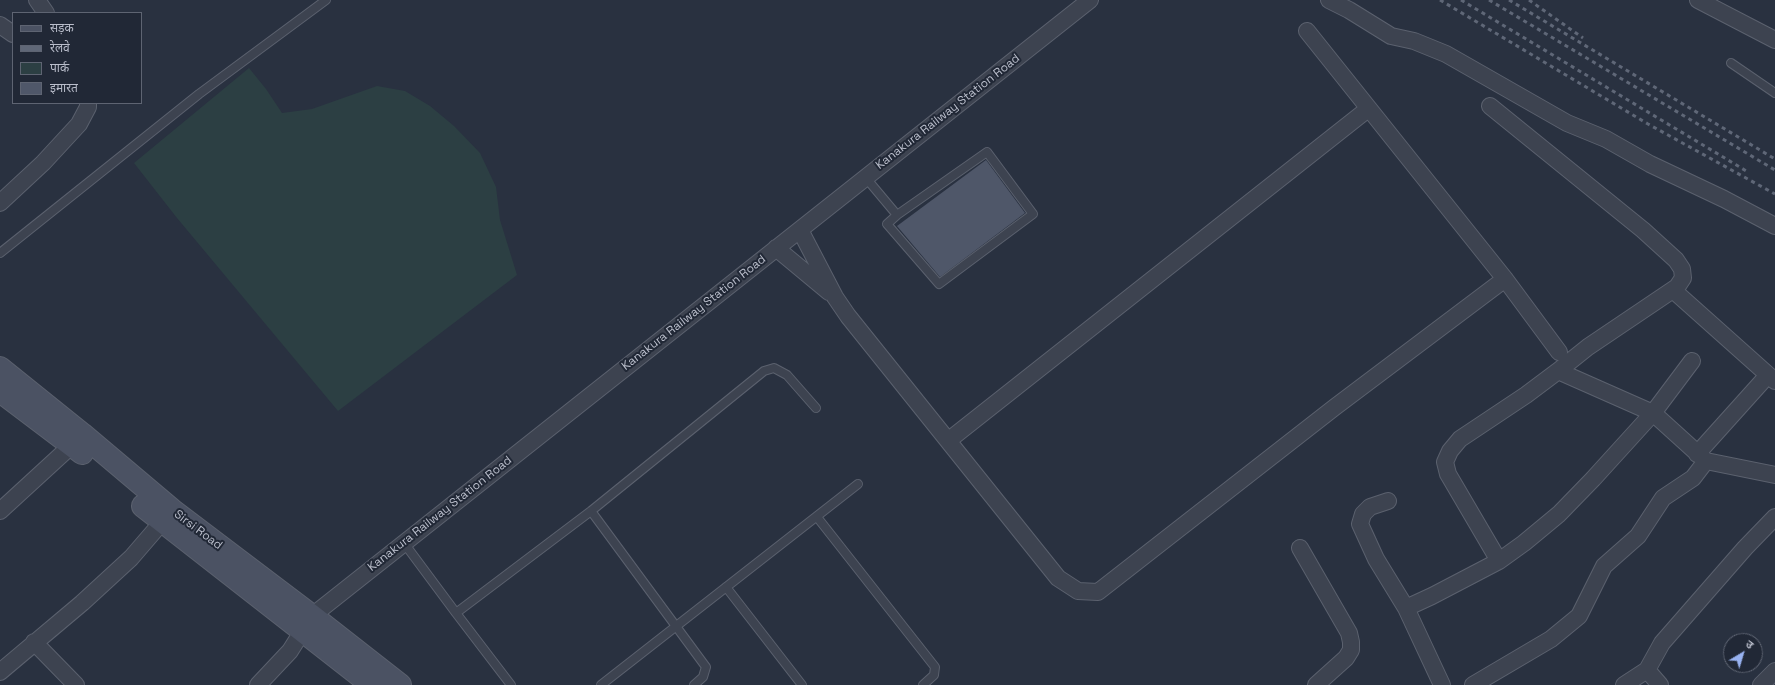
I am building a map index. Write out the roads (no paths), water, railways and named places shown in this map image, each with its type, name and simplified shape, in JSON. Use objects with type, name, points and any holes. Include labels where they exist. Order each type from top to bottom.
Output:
[{"type":"main road","name":"Sirsi Road","points":[[0,368],[82,434],[308,623],[372,685]]},
{"type":"main road","name":"Sirsi Road","points":[[0,391],[72,445],[162,522],[400,685]]},
{"type":"street","points":[[37,0],[45,12]]},
{"type":"street","name":"Kanakura Railway Station Road","points":[[258,685],[290,650],[308,623],[404,543],[1090,0]]},
{"type":"street","points":[[1328,0],[1349,10],[1391,36],[1414,41],[1446,54],[1567,123],[1606,139],[1650,164],[1724,199],[1775,226]]},
{"type":"street","points":[[1702,1],[1775,40]]},
{"type":"street","points":[[0,25],[12,33]]},
{"type":"street","points":[[1307,31],[1505,279],[1559,352]]},
{"type":"street","points":[[0,203],[43,163],[78,124],[88,107],[88,104]]},
{"type":"street","points":[[1490,106],[1580,178],[1676,260],[1682,268],[1683,278],[1672,290],[1588,347],[1526,395],[1460,438],[1450,451],[1446,462],[1448,474],[1499,561]]},
{"type":"street","points":[[949,440],[1368,109]]},
{"type":"street","points":[[800,230],[835,297],[877,352],[1058,578],[1078,591],[1098,592],[1335,407],[1505,279]]},
{"type":"street","points":[[776,248],[835,297]]},
{"type":"street","points":[[1473,685],[1551,639],[1579,616],[1604,566],[1638,536],[1663,498],[1693,478],[1701,458],[1771,378],[1672,290]]},
{"type":"street","points":[[1406,608],[1499,561],[1524,543],[1559,514],[1653,413],[1692,361]]},
{"type":"street","points":[[1558,371],[1653,413],[1701,458],[1775,475]]},
{"type":"street","points":[[0,511],[72,445]]},
{"type":"street","points":[[1388,501],[1370,508],[1363,514],[1360,524],[1376,559],[1406,608],[1442,685]]},
{"type":"street","points":[[1624,685],[1647,670],[1662,643],[1745,548],[1775,517]]},
{"type":"street","points":[[0,672],[82,603],[131,558],[162,522]]},
{"type":"street","points":[[1300,548],[1349,634],[1351,642],[1351,650],[1346,658],[1316,685]]},
{"type":"street","points":[[34,642],[76,685]]},
{"type":"street","points":[[1647,670],[1660,685]]},
{"type":"street","points":[[1761,685],[1775,671]]},
{"type":"lane","points":[[0,253],[200,94],[326,0]]},
{"type":"lane","points":[[1731,63],[1775,93]]},
{"type":"lane","points":[[987,152],[1033,214],[939,284],[886,224],[897,215],[987,152]]},
{"type":"lane","points":[[866,178],[897,215]]},
{"type":"lane","points":[[456,613],[591,511],[764,371],[774,368],[787,375],[816,408]]},
{"type":"lane","points":[[601,685],[858,484]]},
{"type":"lane","points":[[591,511],[706,667],[703,677],[694,685]]},
{"type":"lane","points":[[817,517],[935,667],[934,675],[923,685]]},
{"type":"lane","points":[[404,543],[510,685]]},
{"type":"lane","points":[[726,587],[802,685]]},
{"type":"railway","points":[[1440,0],[1648,124],[1775,194]]},
{"type":"railway","points":[[1461,0],[1748,172]]},
{"type":"railway","points":[[1489,0],[1775,170]]},
{"type":"railway","points":[[1509,0],[1775,159]]},
{"type":"railway","points":[[1529,0],[1583,38]]}]
